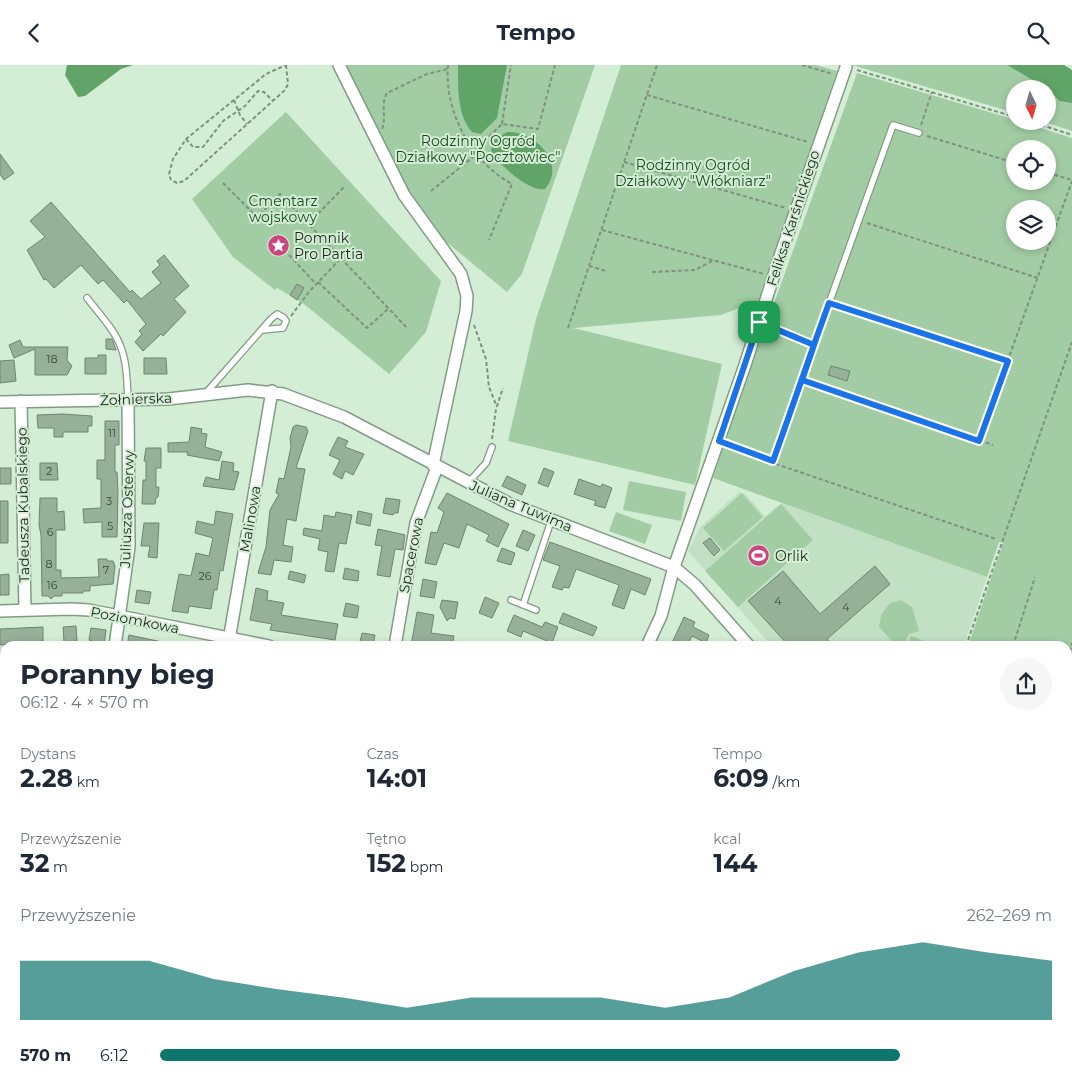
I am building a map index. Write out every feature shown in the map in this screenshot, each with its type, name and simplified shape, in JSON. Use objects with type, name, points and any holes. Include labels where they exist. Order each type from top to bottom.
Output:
[{"type":"street","name":"Spacerowa","points":[[339,65],[404,195],[461,274],[466,288],[466,308],[435,466],[416,523],[395,641]]},
{"type":"street","name":"Feliksa Karśnickiego","points":[[649,641],[661,616],[674,567],[719,441],[795,210],[844,72]]},
{"type":"street","name":"Żołnierska","points":[[0,402],[128,400],[248,390],[272,391]]},
{"type":"street","name":"Juliana Tuwima","points":[[272,391],[329,411],[468,483],[552,521],[674,567],[695,585],[745,641]]},
{"type":"street","name":"Malinowa","points":[[228,641],[272,391]]},
{"type":"street","name":"Juliusza Osterwy","points":[[116,641],[129,547],[128,400]]},
{"type":"street","name":"Tadeusza Kubalskiego","points":[[21,401],[25,610]]},
{"type":"street","name":"Poziomkowa","points":[[0,611],[71,609],[120,616],[224,641]]},
{"type":"lane","points":[[759,322],[814,345],[893,125],[919,133]]},
{"type":"lane","points":[[87,298],[116,334],[123,349],[128,400]]},
{"type":"lane","points":[[829,303],[870,316]]},
{"type":"lane","points":[[205,394],[270,319],[277,314],[281,315],[286,321],[280,329],[262,330]]},
{"type":"lane","points":[[468,483],[486,463],[492,447]]},
{"type":"lane","points":[[523,605],[552,521]]},
{"type":"lane","points":[[511,600],[536,610]]},
{"type":"path","points":[[286,65],[288,87],[184,181],[177,183],[171,180],[170,169],[176,153],[186,139],[250,87],[270,71],[286,65]]},
{"type":"path","points":[[448,65],[452,109],[462,132],[475,150],[500,177],[512,185],[489,240]]},
{"type":"path","points":[[475,150],[502,124],[511,65]]},
{"type":"path","points":[[502,124],[538,129],[555,65]]},
{"type":"path","points":[[568,328],[657,65]]},
{"type":"path","points":[[802,65],[844,72],[932,92],[1006,114]]},
{"type":"path","points":[[374,134],[383,127],[383,104],[387,93],[427,74],[448,69]]},
{"type":"path","points":[[250,87],[256,93]]},
{"type":"path","points":[[186,139],[193,147],[203,147],[223,121],[245,106],[256,93],[264,92],[273,101]]},
{"type":"path","points":[[932,92],[919,133],[1006,160]]},
{"type":"path","points":[[647,95],[818,144]]},
{"type":"path","points":[[234,100],[237,111],[247,125]]},
{"type":"path","points":[[1056,130],[1072,135]]},
{"type":"path","points":[[431,191],[478,153]]},
{"type":"path","points":[[624,162],[795,210]]},
{"type":"path","points":[[979,441],[1072,181],[1056,176]]},
{"type":"path","points":[[223,183],[257,217],[280,194],[408,329]]},
{"type":"path","points":[[308,224],[344,187]]},
{"type":"path","points":[[859,220],[1038,278]]},
{"type":"path","points":[[601,230],[767,275]]},
{"type":"path","points":[[290,255],[317,283],[367,328],[389,308]]},
{"type":"path","points":[[286,321],[317,283],[341,258]]},
{"type":"path","points":[[652,272],[695,270],[712,260]]},
{"type":"path","points":[[589,267],[606,271]]},
{"type":"path","points":[[466,308],[486,359],[489,387],[497,407]]},
{"type":"path","points":[[870,316],[1008,361]]},
{"type":"path","points":[[968,641],[1072,342]]},
{"type":"path","points":[[773,461],[814,345]]},
{"type":"path","points":[[1067,356],[1072,357]]},
{"type":"path","points":[[802,380],[993,445]]},
{"type":"path","points":[[492,447],[491,434],[503,388]]},
{"type":"path","points":[[719,441],[773,461],[776,465],[996,539]]},
{"type":"path","points":[[1015,641],[1035,577]]},
{"type":"shaded area","points":[[67,65],[133,65],[121,69],[85,96],[78,97],[65,75]]},
{"type":"shaded area","points":[[458,65],[507,65],[497,118],[481,134],[472,132],[463,117],[459,100]]},
{"type":"shaded area","points":[[1007,65],[1064,65],[1072,70],[1072,103],[1059,101],[1056,98],[1056,80],[1033,80]]},
{"type":"shaded area","points":[[507,132],[518,133],[528,137],[545,150],[550,159],[552,169],[551,179],[545,189],[539,189],[523,182],[494,156],[491,150],[494,140]]},
{"type":"shaded area","points":[[739,492],[746,495],[765,516],[781,503],[987,577],[966,641],[925,641],[911,636],[908,641],[768,641],[688,551],[700,527]]},
{"type":"green space","name":"Rodzinny Ogród Działkowy \"Pocztowiec\"","points":[[345,65],[595,65],[522,274],[507,292],[438,235],[419,211],[400,179],[380,132]]},
{"type":"green space","name":"Rodzinny Ogród Działkowy \"Włókniarz\"","points":[[621,65],[816,65],[837,71],[758,301],[721,315],[573,328],[722,364],[695,485],[508,441],[536,319]]},
{"type":"green space","points":[[852,65],[1007,65],[1033,80],[1006,80],[1006,110]]},
{"type":"green space","points":[[857,73],[1006,117],[1006,130],[1047,130],[1072,138],[1072,641],[970,641],[1003,543],[999,542],[987,577],[713,478],[733,417]]},
{"type":"green space","points":[[1056,98],[1059,101],[1072,103],[1072,131],[1056,126]]},
{"type":"green space","name":"Cmentarz wojskowy","points":[[286,112],[441,281],[426,332],[389,374],[304,304],[277,288],[275,290],[233,257],[192,199]]},
{"type":"green space","points":[[629,481],[686,492],[681,521],[623,510]]},
{"type":"green space","points":[[742,493],[763,517],[724,551],[703,528]]},
{"type":"green space","name":"Orlik","points":[[781,504],[813,540],[738,607],[705,571]]},
{"type":"green space","points":[[616,512],[652,525],[645,544],[609,531]]},
{"type":"green space","points":[[901,600],[912,607],[919,631],[909,634],[906,641],[890,641],[891,640],[879,627],[881,615],[890,603]]},
{"type":"green space","points":[[911,636],[925,641],[908,641]]},
{"type":"building","points":[[0,154],[14,173],[4,180],[0,174]]},
{"type":"building","points":[[51,202],[130,292],[132,290],[141,299],[161,283],[152,272],[160,265],[157,261],[164,255],[189,286],[174,299],[186,312],[163,336],[161,334],[143,351],[135,342],[142,334],[139,331],[146,324],[127,300],[124,303],[103,280],[98,284],[81,265],[54,288],[46,279],[44,280],[27,250],[45,237],[30,221]]},
{"type":"building","points":[[297,284],[304,288],[297,300],[290,295]]},
{"type":"building","points":[[106,339],[112,339],[116,350],[106,349]]},
{"type":"building","points":[[20,340],[23,347],[68,347],[67,360],[72,366],[67,375],[35,375],[35,349],[14,358],[9,345]]},
{"type":"building","points":[[98,355],[106,355],[106,374],[85,374],[85,358],[98,358]]},
{"type":"building","points":[[144,358],[166,358],[167,374],[144,374]]},
{"type":"building","points":[[14,360],[16,381],[0,383],[0,361]]},
{"type":"building","points":[[831,366],[850,371],[847,381],[828,375]]},
{"type":"building","points":[[37,415],[92,416],[92,426],[88,426],[88,432],[63,432],[63,437],[54,437],[54,428],[38,428]]},
{"type":"building","points":[[105,421],[119,421],[119,445],[115,445],[115,472],[117,472],[118,492],[117,537],[102,537],[102,522],[84,523],[83,509],[101,508],[101,479],[97,479],[97,460],[105,460]]},
{"type":"building","points":[[296,425],[306,427],[308,431],[296,468],[305,469],[296,521],[287,519],[283,545],[293,547],[291,562],[274,560],[271,575],[258,573],[266,547],[270,510],[279,494],[276,493],[279,478],[284,479],[291,447],[290,438],[293,427]]},
{"type":"building","points":[[191,427],[202,429],[201,433],[207,434],[205,447],[222,452],[219,461],[187,455],[188,452],[168,452],[168,443],[189,442]]},
{"type":"building","points":[[338,437],[348,441],[345,447],[364,454],[353,475],[345,471],[342,479],[333,474],[340,460],[329,455]]},
{"type":"building","points":[[146,448],[161,448],[161,468],[156,468],[156,487],[159,487],[155,504],[142,504],[143,480],[146,480],[146,461],[144,461]]},
{"type":"building","points":[[222,461],[234,463],[233,471],[239,472],[234,490],[203,486],[206,477],[219,480]]},
{"type":"building","points":[[40,463],[57,463],[58,480],[40,480]]},
{"type":"building","points":[[0,468],[11,468],[11,484],[0,484]]},
{"type":"building","points":[[544,468],[554,472],[548,487],[538,483]]},
{"type":"building","points":[[507,476],[526,485],[522,495],[502,486]]},
{"type":"building","points":[[579,479],[601,487],[602,484],[612,488],[605,508],[594,505],[596,501],[574,494]]},
{"type":"building","points":[[447,493],[509,524],[498,547],[486,541],[489,535],[467,524],[459,548],[444,543],[436,565],[425,563],[431,532],[437,533],[444,512],[438,508]]},
{"type":"building","points":[[40,498],[57,498],[57,512],[64,511],[65,530],[56,530],[56,570],[61,570],[61,578],[99,577],[98,559],[107,559],[107,561],[113,561],[115,566],[113,584],[90,586],[90,591],[62,593],[62,596],[54,596],[51,599],[48,596],[42,596],[41,535],[39,525]]},
{"type":"building","points":[[386,498],[400,500],[398,513],[393,515],[383,513]]},
{"type":"building","points":[[0,501],[8,501],[8,543],[0,543]]},
{"type":"building","points":[[216,511],[233,514],[223,571],[220,570],[217,590],[214,590],[211,609],[189,606],[188,613],[172,611],[179,574],[191,576],[196,553],[209,556],[213,538],[195,533],[197,521],[214,525]]},
{"type":"building","points":[[358,511],[372,514],[370,526],[356,523]]},
{"type":"building","points":[[336,512],[352,515],[346,544],[339,543],[334,572],[325,571],[328,552],[318,550],[320,539],[303,535],[304,528],[322,531],[324,515],[335,517]]},
{"type":"building","points":[[144,523],[159,523],[157,558],[148,557],[150,546],[141,546]]},
{"type":"building","points":[[378,529],[405,535],[403,550],[395,549],[390,577],[377,575],[382,546],[375,545]]},
{"type":"building","points":[[523,530],[535,535],[528,551],[516,546]]},
{"type":"building","points":[[710,538],[720,550],[714,556],[703,543]]},
{"type":"building","points":[[550,542],[651,579],[645,595],[631,589],[624,609],[612,605],[619,585],[576,569],[569,588],[564,587],[562,590],[552,587],[560,566],[543,560]]},
{"type":"building","points":[[502,548],[515,553],[511,565],[497,561]]},
{"type":"building","points":[[875,566],[890,584],[827,639],[829,641],[784,641],[748,601],[783,571],[820,614]]},
{"type":"building","points":[[345,568],[359,571],[358,581],[343,579]]},
{"type":"building","points":[[290,571],[306,575],[304,583],[288,579]]},
{"type":"building","points":[[9,574],[9,595],[0,595],[0,575]]},
{"type":"building","points":[[423,579],[437,582],[434,598],[420,596]]},
{"type":"building","points":[[256,588],[268,591],[267,600],[284,603],[281,615],[338,624],[335,640],[270,630],[272,624],[250,620]]},
{"type":"building","points":[[137,590],[151,592],[149,604],[135,602]]},
{"type":"building","points":[[485,597],[499,603],[492,618],[479,613]]},
{"type":"building","points":[[442,600],[458,602],[455,619],[450,618],[447,621],[440,607]]},
{"type":"building","points":[[346,603],[359,606],[357,618],[343,616]]},
{"type":"building","points":[[417,612],[434,615],[431,633],[454,636],[453,641],[412,641]]},
{"type":"building","points":[[563,613],[597,627],[593,636],[559,623]]},
{"type":"building","points":[[514,615],[542,627],[545,622],[558,627],[553,641],[547,641],[523,631],[521,637],[507,631]]},
{"type":"building","points":[[684,617],[695,622],[693,626],[695,628],[709,635],[707,641],[702,641],[692,636],[690,641],[673,641]]},
{"type":"building","points":[[76,626],[77,641],[64,641],[63,627]]},
{"type":"building","points":[[43,627],[43,641],[0,641],[0,629]]},
{"type":"building","points":[[91,628],[106,630],[105,641],[89,640]]},
{"type":"building","points":[[362,633],[375,635],[374,641],[360,641]]},
{"type":"building","points":[[129,635],[157,641],[128,641]]},
{"type":"place","name":"Pomnik Pro Partia","points":[[278,246]]},
{"type":"place","name":"Orlik","points":[[759,556]]},
{"type":"route","points":[[759,322],[719,441],[773,461],[802,380],[829,303],[1008,361],[979,441],[802,380],[814,345],[759,322]]}]
